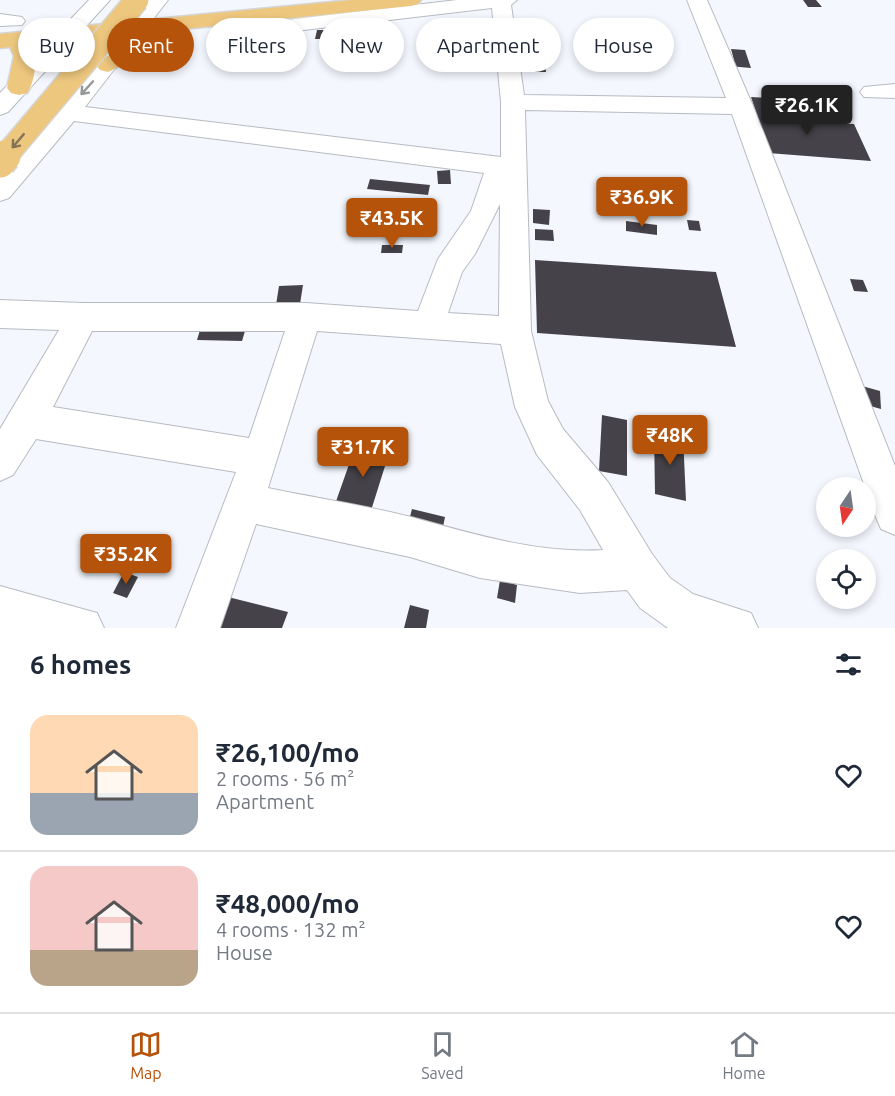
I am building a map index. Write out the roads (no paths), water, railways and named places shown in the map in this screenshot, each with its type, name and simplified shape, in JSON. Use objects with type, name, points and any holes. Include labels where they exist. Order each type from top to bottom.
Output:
[{"type":"highway","points":[[0,134],[118,0]]},
{"type":"highway","points":[[193,18],[212,8],[240,0]]},
{"type":"highway","points":[[95,21],[149,12],[212,8],[263,17],[411,0]]},
{"type":"highway","points":[[0,162],[149,12]]},
{"type":"highway","points":[[5,32],[25,56],[19,88]]},
{"type":"street","points":[[84,18],[100,0]]},
{"type":"street","points":[[212,8],[278,27],[507,0]]},
{"type":"street","points":[[696,0],[741,106],[895,515]]},
{"type":"street","points":[[501,1],[513,102],[505,166],[515,331],[525,383],[550,442],[594,496],[637,569],[656,593],[683,621],[736,628]]},
{"type":"street","points":[[0,191],[107,66]]},
{"type":"street","points":[[0,107],[34,72]]},
{"type":"street","points":[[513,102],[619,106],[741,106]]},
{"type":"street","points":[[66,112],[505,166]]},
{"type":"street","points":[[428,325],[449,267],[465,246],[484,212],[505,166]]},
{"type":"street","points":[[0,314],[83,317],[306,316],[515,331]]},
{"type":"street","points":[[198,628],[260,458],[306,316]]},
{"type":"street","points":[[0,462],[27,420],[83,317]]},
{"type":"street","points":[[27,420],[260,458]]},
{"type":"street","points":[[243,502],[410,537],[480,558],[580,572],[637,569]]},
{"type":"street","points":[[0,607],[82,628]]}]
